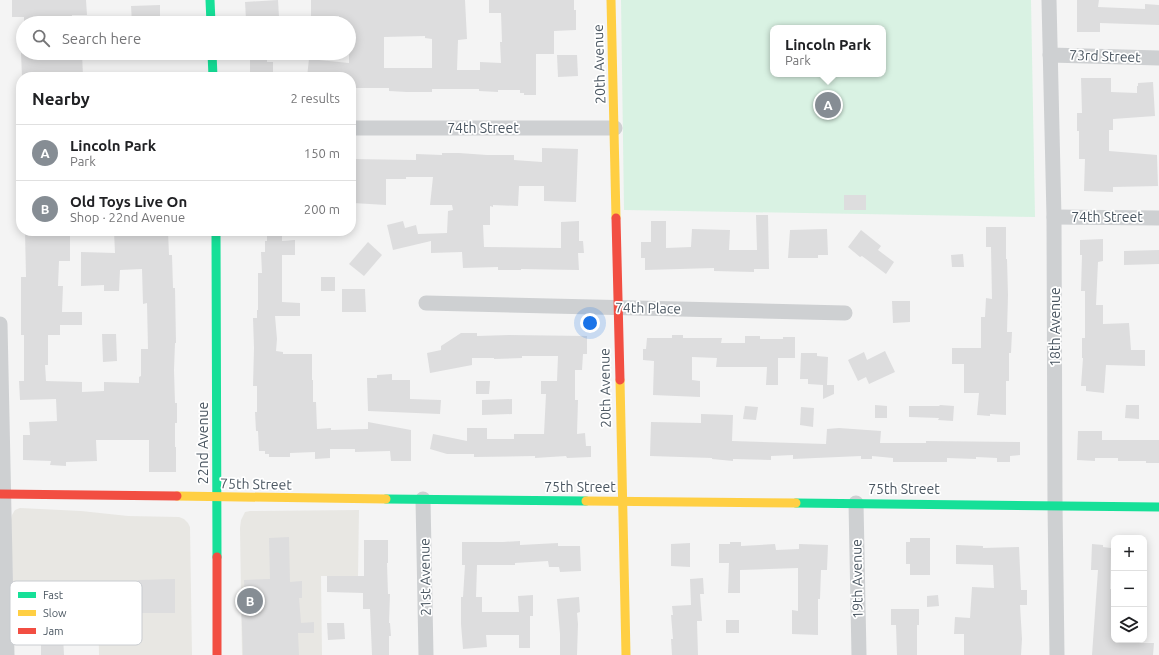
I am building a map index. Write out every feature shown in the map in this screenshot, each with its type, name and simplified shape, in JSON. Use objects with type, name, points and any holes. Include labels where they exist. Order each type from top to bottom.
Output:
[{"type":"street","points":[[210,0],[211,16]]},
{"type":"street","name":"20th Avenue","points":[[611,0],[626,655]]},
{"type":"street","name":"18th Avenue","points":[[1049,0],[1054,217],[1057,655]]},
{"type":"street","name":"73rd Street","points":[[1050,54],[1159,58]]},
{"type":"street","points":[[212,60],[213,72]]},
{"type":"street","name":"74th Street","points":[[356,128],[615,128]]},
{"type":"street","name":"74th Street","points":[[1054,217],[1159,218]]},
{"type":"street","name":"22nd Avenue","points":[[216,236],[217,655]]},
{"type":"street","name":"74th Place","points":[[426,303],[845,313]]},
{"type":"street","points":[[0,324],[1,494],[7,655]]},
{"type":"street","name":"75th Street","points":[[1,494],[1159,507]]},
{"type":"street","name":"21st Avenue","points":[[423,499],[426,655]]},
{"type":"street","name":"19th Avenue","points":[[856,503],[859,655]]},
{"type":"shaded area","points":[[20,508],[81,511],[128,516],[179,517],[184,519],[190,527],[192,655],[99,655],[99,645],[142,645],[142,581],[13,581],[11,520],[15,510]]},
{"type":"shaded area","points":[[359,510],[358,576],[321,576],[322,655],[242,655],[240,528],[241,520],[245,512]]},
{"type":"green space","points":[[621,0],[1031,0],[1035,217],[624,210]]},
{"type":"building","points":[[12,0],[86,0],[87,15],[12,17]]},
{"type":"building","points":[[278,0],[279,16],[246,16],[245,2]]},
{"type":"building","points":[[311,0],[465,0],[467,39],[458,40],[457,70],[480,70],[480,62],[501,63],[501,13],[489,13],[489,0],[574,0],[574,10],[576,10],[576,30],[554,31],[554,54],[536,54],[536,95],[524,95],[524,93],[520,93],[520,90],[498,90],[498,92],[479,91],[479,89],[432,89],[432,92],[389,91],[389,88],[356,88],[356,72],[308,72],[309,60],[349,63],[349,60],[356,60],[356,16],[311,16]],"holes":[[[425,36],[425,38],[432,39],[432,68],[384,68],[384,37]]]},
{"type":"building","points":[[1077,0],[1099,0],[1098,7],[1145,9],[1145,4],[1159,5],[1159,25],[1100,23],[1100,32],[1077,32]]},
{"type":"building","points":[[160,5],[160,16],[132,16],[131,6]]},
{"type":"building","points":[[557,55],[577,55],[578,76],[558,77]]},
{"type":"building","points":[[21,60],[82,60],[83,72],[22,72]]},
{"type":"building","points":[[250,60],[267,60],[267,62],[273,62],[273,72],[250,72]]},
{"type":"building","points":[[1081,78],[1111,78],[1111,92],[1137,93],[1138,83],[1153,82],[1155,116],[1113,119],[1113,130],[1109,130],[1109,151],[1157,155],[1158,186],[1113,187],[1113,192],[1084,191],[1085,159],[1079,159],[1079,131],[1077,131],[1077,113],[1082,113]]},
{"type":"building","points":[[542,148],[578,149],[576,202],[544,201],[544,186],[519,186],[518,206],[490,206],[490,225],[483,225],[484,247],[561,248],[561,222],[579,221],[579,241],[583,241],[584,253],[578,253],[579,270],[498,270],[498,267],[463,268],[462,252],[431,253],[431,241],[393,250],[387,225],[403,221],[405,228],[416,225],[418,234],[447,233],[448,211],[453,210],[452,205],[430,205],[433,177],[386,179],[386,205],[356,203],[356,159],[416,160],[416,154],[442,155],[442,153],[459,153],[514,155],[514,160],[542,162]]},
{"type":"building","points":[[844,195],[866,195],[866,210],[844,210]]},
{"type":"building","points":[[756,215],[768,215],[769,269],[754,269],[754,272],[714,271],[714,268],[645,270],[645,258],[641,258],[641,242],[651,242],[651,221],[666,221],[666,248],[691,247],[692,229],[730,230],[729,250],[757,250]]},
{"type":"building","points":[[986,227],[1006,227],[1008,295],[1007,332],[1012,332],[1011,353],[1009,353],[1009,381],[1006,381],[1006,415],[977,415],[979,393],[964,393],[964,364],[952,364],[952,348],[981,348],[981,317],[985,317],[986,298],[992,299],[991,247],[986,247]]},
{"type":"building","points":[[827,229],[828,255],[818,255],[818,258],[788,258],[790,230]]},
{"type":"building","points":[[861,230],[881,246],[878,250],[894,262],[886,274],[862,256],[860,257],[848,247]]},
{"type":"building","points":[[25,236],[70,236],[70,261],[59,261],[58,286],[63,286],[62,312],[82,312],[82,325],[60,325],[60,335],[48,335],[48,365],[45,365],[46,381],[82,382],[82,392],[104,391],[104,382],[139,383],[139,377],[141,376],[141,349],[148,349],[147,303],[143,304],[142,269],[120,270],[119,291],[104,291],[104,285],[81,286],[81,252],[115,253],[114,236],[168,236],[169,255],[172,255],[173,288],[175,288],[176,343],[174,370],[175,403],[177,403],[177,423],[175,423],[176,472],[149,472],[149,440],[96,440],[97,461],[66,462],[66,466],[50,465],[51,461],[23,460],[23,435],[30,435],[29,422],[57,421],[56,399],[20,400],[19,381],[24,381],[24,335],[21,335],[21,277],[26,277]]},
{"type":"building","points":[[267,236],[282,236],[282,241],[295,240],[295,255],[282,255],[282,302],[300,303],[300,316],[275,316],[277,339],[276,351],[283,352],[283,354],[312,354],[313,402],[316,402],[317,429],[368,429],[368,422],[411,430],[411,461],[391,461],[390,451],[355,452],[355,449],[330,449],[330,458],[315,459],[315,452],[290,453],[290,457],[269,457],[269,454],[265,454],[265,451],[259,451],[255,412],[257,412],[257,386],[253,386],[253,318],[257,318],[258,310],[258,273],[262,273],[261,252],[265,252],[265,241],[267,241]]},
{"type":"building","points":[[1103,239],[1103,261],[1098,262],[1096,305],[1103,305],[1103,324],[1129,323],[1131,350],[1145,350],[1145,366],[1106,365],[1104,393],[1086,391],[1086,386],[1081,386],[1083,358],[1082,338],[1085,338],[1085,291],[1081,291],[1082,255],[1080,255],[1080,240]]},
{"type":"building","points":[[368,242],[382,255],[364,276],[349,264]]},
{"type":"building","points":[[1159,250],[1159,264],[1124,265],[1124,251]]},
{"type":"building","points":[[963,254],[964,267],[952,267],[951,255]]},
{"type":"building","points":[[321,277],[335,277],[335,291],[321,291]]},
{"type":"building","points":[[342,289],[365,289],[366,312],[342,312]]},
{"type":"building","points":[[892,301],[910,301],[910,322],[893,323]]},
{"type":"building","points":[[461,333],[477,333],[477,336],[587,336],[587,354],[583,354],[582,370],[575,370],[575,400],[578,400],[577,434],[585,433],[586,446],[591,446],[591,457],[474,457],[474,454],[447,454],[430,449],[433,434],[467,441],[467,428],[487,428],[487,439],[514,439],[514,434],[544,434],[546,394],[541,394],[541,381],[557,381],[558,356],[522,356],[522,358],[494,359],[472,358],[472,365],[430,373],[427,353],[441,350],[441,346]]},
{"type":"building","points":[[102,334],[116,334],[117,361],[103,362]]},
{"type":"building","points":[[672,335],[683,335],[683,338],[722,338],[721,343],[745,343],[745,336],[760,336],[760,339],[783,339],[783,337],[795,337],[795,358],[778,358],[778,385],[766,385],[767,367],[716,367],[717,358],[692,357],[692,380],[700,381],[700,397],[653,395],[654,361],[643,360],[643,349],[646,349],[647,338],[672,338]]},
{"type":"building","points":[[885,351],[895,372],[869,384],[866,377],[858,381],[848,360],[864,352],[867,360]]},
{"type":"building","points":[[801,353],[817,353],[817,356],[828,357],[827,385],[834,385],[834,394],[823,399],[823,385],[808,384],[808,379],[800,379]]},
{"type":"building","points":[[392,374],[392,380],[410,380],[410,399],[441,400],[440,414],[368,411],[367,378],[377,378],[377,375]]},
{"type":"building","points":[[476,381],[490,381],[489,394],[476,394]]},
{"type":"building","points":[[512,399],[512,414],[482,415],[482,400]]},
{"type":"building","points":[[875,405],[887,406],[887,418],[875,418]]},
{"type":"building","points":[[1126,405],[1139,405],[1139,419],[1125,418]]},
{"type":"building","points":[[745,406],[758,407],[756,420],[743,419]]},
{"type":"building","points":[[909,406],[954,406],[953,421],[938,420],[939,418],[909,417]]},
{"type":"building","points":[[801,407],[814,408],[813,427],[800,425]]},
{"type":"building","points":[[701,414],[733,415],[732,441],[826,444],[827,429],[839,428],[881,431],[880,443],[926,443],[926,441],[1020,442],[1020,455],[1010,456],[1010,462],[997,462],[997,458],[976,457],[976,459],[947,458],[947,462],[893,462],[893,458],[872,456],[872,459],[861,459],[861,456],[793,459],[793,455],[771,456],[771,460],[733,459],[733,461],[712,458],[650,456],[651,422],[701,423]]},
{"type":"building","points":[[1078,431],[1102,431],[1102,440],[1159,440],[1159,463],[1146,463],[1146,461],[1118,461],[1118,458],[1095,458],[1095,461],[1077,460]]},
{"type":"building","points":[[289,537],[290,582],[302,581],[302,598],[299,598],[301,623],[314,622],[314,633],[298,633],[299,655],[243,655],[241,598],[245,598],[244,580],[270,579],[269,538]]},
{"type":"building","points":[[910,538],[930,538],[930,575],[910,575],[910,564],[906,564],[906,542],[910,542]]},
{"type":"building","points":[[364,540],[388,540],[387,563],[388,594],[390,594],[389,623],[391,636],[389,636],[389,655],[372,655],[370,609],[363,609],[363,593],[327,592],[327,576],[364,576]]},
{"type":"building","points":[[520,541],[520,545],[558,543],[558,546],[580,546],[581,571],[560,572],[559,567],[549,567],[548,561],[515,563],[515,565],[477,565],[476,597],[482,597],[482,612],[519,612],[518,596],[533,595],[533,616],[530,616],[530,648],[519,648],[519,635],[486,635],[487,647],[463,649],[461,597],[463,597],[465,565],[462,565],[462,542]]},
{"type":"building","points":[[730,542],[741,542],[741,546],[775,544],[776,550],[799,549],[799,544],[828,545],[827,570],[821,570],[820,599],[818,599],[818,635],[792,634],[792,610],[798,611],[798,568],[740,570],[740,593],[728,593],[729,563],[719,563],[719,544],[730,544]]},
{"type":"building","points":[[690,543],[690,567],[671,566],[671,544]]},
{"type":"building","points":[[1092,544],[1103,545],[1103,547],[1111,548],[1111,643],[1154,643],[1153,655],[1092,655],[1098,570],[1091,570]]},
{"type":"building","points":[[956,545],[983,546],[983,548],[1019,547],[1021,590],[1027,590],[1027,605],[1020,605],[1022,639],[1021,655],[964,655],[964,634],[954,634],[955,617],[970,618],[972,587],[994,588],[993,565],[956,564]]},
{"type":"building","points":[[703,578],[704,594],[700,594],[702,621],[697,621],[698,655],[672,655],[672,606],[691,605],[690,579]]},
{"type":"building","points":[[175,579],[175,613],[142,613],[142,581],[138,580]]},
{"type":"building","points":[[938,595],[939,606],[927,607],[927,596]]},
{"type":"building","points":[[579,597],[580,612],[577,613],[577,655],[560,655],[557,599]]},
{"type":"building","points":[[891,609],[919,609],[919,625],[917,625],[917,655],[897,655],[896,625],[891,625]]},
{"type":"building","points":[[726,620],[739,620],[739,633],[726,633]]},
{"type":"building","points":[[327,623],[344,623],[345,639],[328,640]]},
{"type":"building","points":[[41,645],[63,645],[64,655],[41,655]]},
{"type":"traffic: fast","points":[[210,0],[211,16]]},
{"type":"traffic: fast","points":[[212,60],[213,72]]},
{"type":"traffic: fast","points":[[216,236],[217,557]]},
{"type":"traffic: fast","points":[[386,499],[586,501]]},
{"type":"traffic: fast","points":[[796,503],[1159,507]]},
{"type":"traffic: slow","points":[[611,0],[616,218]]},
{"type":"traffic: slow","points":[[620,380],[626,655]]},
{"type":"traffic: slow","points":[[177,496],[386,499]]},
{"type":"traffic: slow","points":[[586,501],[796,503]]},
{"type":"traffic: jam","points":[[616,218],[620,380]]},
{"type":"traffic: jam","points":[[0,494],[177,496]]},
{"type":"traffic: jam","points":[[217,557],[217,655]]},
{"type":"place","name":"Lincoln Park","points":[[828,105]]},
{"type":"place","name":"Old Toys Live On","points":[[250,601]]}]
